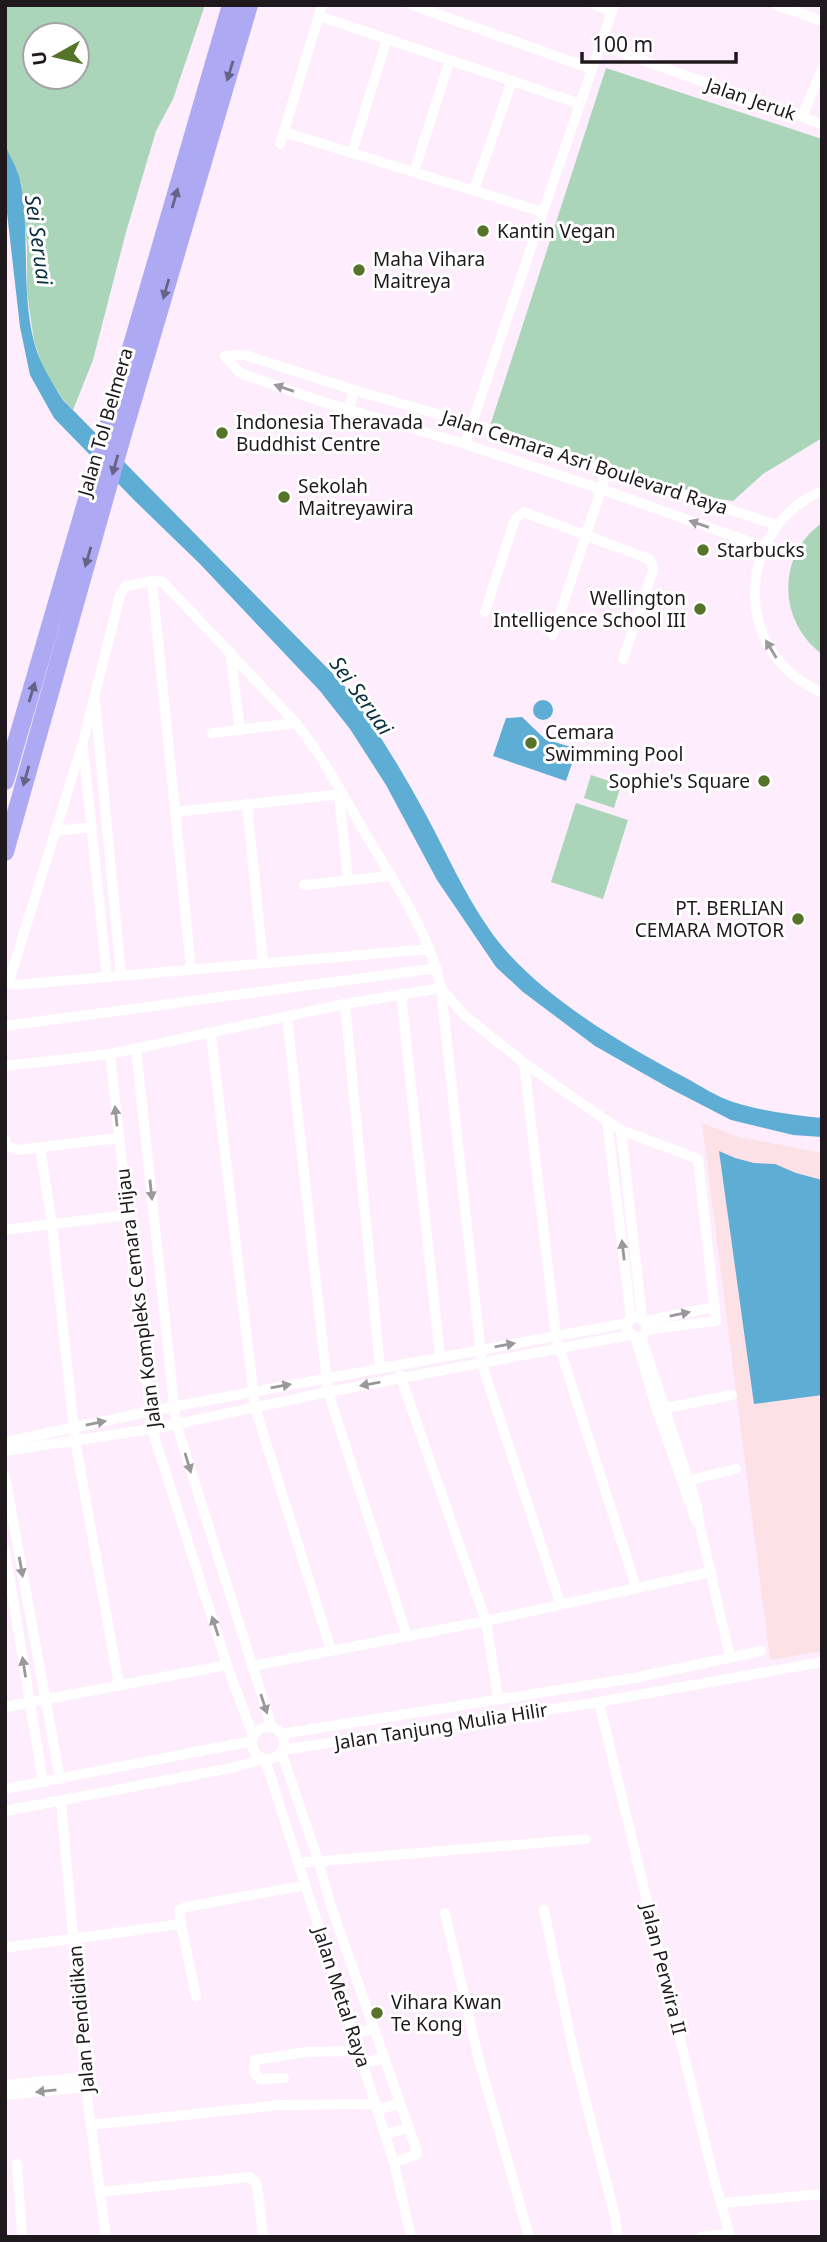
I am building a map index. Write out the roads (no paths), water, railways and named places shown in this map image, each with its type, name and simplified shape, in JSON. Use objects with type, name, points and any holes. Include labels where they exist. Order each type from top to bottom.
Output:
[{"type":"highway","name":"Jalan Tol Belmera","points":[[5,852],[107,492],[115,433],[231,5]]},
{"type":"highway","name":"Jalan Tol Belmera","points":[[5,781],[94,479],[115,433],[249,5]]},
{"type":"street","points":[[280,144],[322,5]]},
{"type":"street","points":[[412,5],[592,69]]},
{"type":"street","points":[[465,444],[613,8],[595,5]]},
{"type":"street","points":[[776,5],[822,21]]},
{"type":"street","points":[[319,16],[580,104]]},
{"type":"street","points":[[352,152],[387,39]]},
{"type":"street","name":"Jalan Jeruk","points":[[600,46],[822,124]]},
{"type":"street","points":[[414,172],[450,60]]},
{"type":"street","points":[[802,117],[822,69]]},
{"type":"street","points":[[474,190],[512,81]]},
{"type":"street","points":[[284,132],[543,212]]},
{"type":"street","name":"Jalan Cemara Asri Boulevard Raya","points":[[764,547],[601,489],[240,373],[225,356],[245,355],[473,424],[776,525]]},
{"type":"street","points":[[349,410],[354,390]]},
{"type":"street","points":[[553,635],[608,468]]},
{"type":"street","points":[[822,491],[793,508],[776,525],[764,547],[754,581],[756,608],[762,633],[774,654],[789,672],[822,692]]},
{"type":"street","points":[[485,612],[518,515],[524,512],[649,559],[653,570],[623,659]]},
{"type":"street","points":[[152,581],[191,969]]},
{"type":"street","points":[[430,949],[15,985],[9,982],[83,742],[123,589],[130,584],[163,582],[296,723],[309,739],[430,949],[441,988],[482,1364],[560,1603]]},
{"type":"street","points":[[230,651],[240,730]]},
{"type":"street","points":[[94,694],[121,975]]},
{"type":"street","points":[[212,733],[296,723]]},
{"type":"street","points":[[83,742],[107,976]]},
{"type":"street","points":[[175,812],[341,795]]},
{"type":"street","points":[[341,795],[348,880]]},
{"type":"street","points":[[247,804],[263,962]]},
{"type":"street","points":[[55,831],[92,827]]},
{"type":"street","points":[[304,885],[390,876]]},
{"type":"street","points":[[5,1026],[437,968]]},
{"type":"street","points":[[5,1066],[110,1055],[345,1004],[441,988]]},
{"type":"street","points":[[5,1448],[74,1427],[440,1357],[637,1327],[715,1322],[698,1159],[621,1130],[607,1121],[524,1063],[457,1009],[441,988]]},
{"type":"street","points":[[401,994],[440,1357]]},
{"type":"street","points":[[345,1004],[380,1368]]},
{"type":"street","points":[[286,1017],[328,1392],[407,1636]]},
{"type":"street","points":[[211,1034],[255,1407],[331,1650]]},
{"type":"street","name":"Jalan Kompleks Cemara Hijau","points":[[136,1049],[173,1424],[252,1667],[276,1731]]},
{"type":"street","name":"Jalan Kompleks Cemara Hijau","points":[[110,1055],[151,1411],[227,1665],[253,1739]]},
{"type":"street","points":[[524,1063],[557,1341],[636,1587]]},
{"type":"street","points":[[607,1121],[637,1327],[700,1527],[730,1657]]},
{"type":"street","points":[[621,1130],[637,1327]]},
{"type":"street","points":[[5,1139],[13,1150],[119,1138]]},
{"type":"street","points":[[40,1147],[52,1224],[75,1440],[119,1685]]},
{"type":"street","points":[[5,1230],[128,1214]]},
{"type":"street","points":[[5,1448],[155,1428],[328,1392],[482,1364],[557,1341]]},
{"type":"street","points":[[397,1365],[486,1620],[498,1698]]},
{"type":"street","points":[[662,1409],[732,1395]]},
{"type":"street","points":[[685,1481],[736,1469]]},
{"type":"street","points":[[5,1476],[60,1779]]},
{"type":"street","points":[[5,1550],[43,1782]]},
{"type":"street","points":[[252,1667],[711,1572]]},
{"type":"street","points":[[264,1759],[254,1752],[253,1739],[261,1728],[276,1731],[634,1678],[761,1651]]},
{"type":"street","name":"Jalan Tanjung Mulia Hilir","points":[[282,1752],[599,1702],[822,1662]]},
{"type":"street","points":[[5,1707],[227,1665]]},
{"type":"street","name":"Jalan Perwira II","points":[[599,1702],[730,2235]]},
{"type":"street","points":[[276,1731],[284,1745],[282,1752],[308,1862],[345,1948],[417,2154],[394,2163]]},
{"type":"street","points":[[5,1790],[253,1739]]},
{"type":"street","points":[[5,1811],[231,1768],[282,1752]]},
{"type":"street","name":"Jalan Metal Raya","points":[[264,1759],[308,1862],[306,1885],[394,2163],[411,2237]]},
{"type":"street","name":"Jalan Pendidikan","points":[[61,1801],[86,2082],[106,2237]]},
{"type":"street","points":[[308,1862],[586,1839]]},
{"type":"street","points":[[196,1996],[180,1910],[306,1885]]},
{"type":"street","points":[[544,1910],[573,2050],[618,2237]]},
{"type":"street","points":[[445,1913],[478,2056],[529,2237]]},
{"type":"street","points":[[10,1947],[181,1924]]},
{"type":"street","points":[[327,1950],[345,1948]]},
{"type":"street","points":[[353,2032],[374,2029]]},
{"type":"street","points":[[284,2078],[260,2079],[254,2072],[254,2060],[306,2052],[359,2051]]},
{"type":"street","points":[[363,2063],[384,2058]]},
{"type":"street","points":[[5,2085],[86,2082]]},
{"type":"street","points":[[5,2095],[86,2082]]},
{"type":"street","points":[[91,2125],[279,2105],[377,2107],[400,2104]]},
{"type":"street","points":[[385,2134],[409,2128]]},
{"type":"street","points":[[18,2164],[22,2237]]},
{"type":"street","points":[[99,2192],[250,2177],[257,2184],[263,2237]]},
{"type":"street","points":[[722,2203],[822,2194]]},
{"type":"street","points":[[701,2237],[730,2235]]},
{"type":"water","points":[[5,145],[17,170],[24,205],[28,303],[34,342],[43,365],[63,400],[343,684],[397,763],[471,901],[507,952],[552,994],[633,1049],[727,1100],[766,1110],[822,1118],[822,1137],[793,1135],[731,1120],[669,1088],[595,1046],[523,992],[496,967],[437,880],[386,785],[350,729],[320,691],[200,564],[54,418],[30,375],[20,327],[5,195]]},
{"type":"water","points":[[543,700],[550,703],[553,710],[550,717],[543,720],[536,717],[533,710],[536,703]]},
{"type":"water","points":[[522,717],[545,739],[577,749],[566,781],[493,756],[506,718]]},
{"type":"water","points":[[719,1151],[754,1163],[775,1164],[822,1180],[822,1395],[754,1404]]},
{"type":"place","name":"Kantin Vegan","points":[[483,231]]},
{"type":"place","name":"Maha Vihara Maitreya","points":[[359,270]]},
{"type":"place","name":"Indonesia Theravada Buddhist Centre","points":[[222,433]]},
{"type":"place","name":"Sekolah Maitreyawira","points":[[284,497]]},
{"type":"place","name":"Starbucks","points":[[703,550]]},
{"type":"place","name":"Wellington Intelligence School III","points":[[700,609]]},
{"type":"place","name":"Cemara Swimming Pool","points":[[531,743]]},
{"type":"place","name":"Sophie's Square","points":[[764,781]]},
{"type":"place","name":"PT. BERLIAN CEMARA MOTOR","points":[[798,919]]},
{"type":"place","name":"Vihara Kwan Te Kong","points":[[377,2013]]},
{"type":"water label","name":"Sei Seruai","points":[[38,240]]},
{"type":"water label","name":"Sei Seruai","points":[[361,696]]}]
